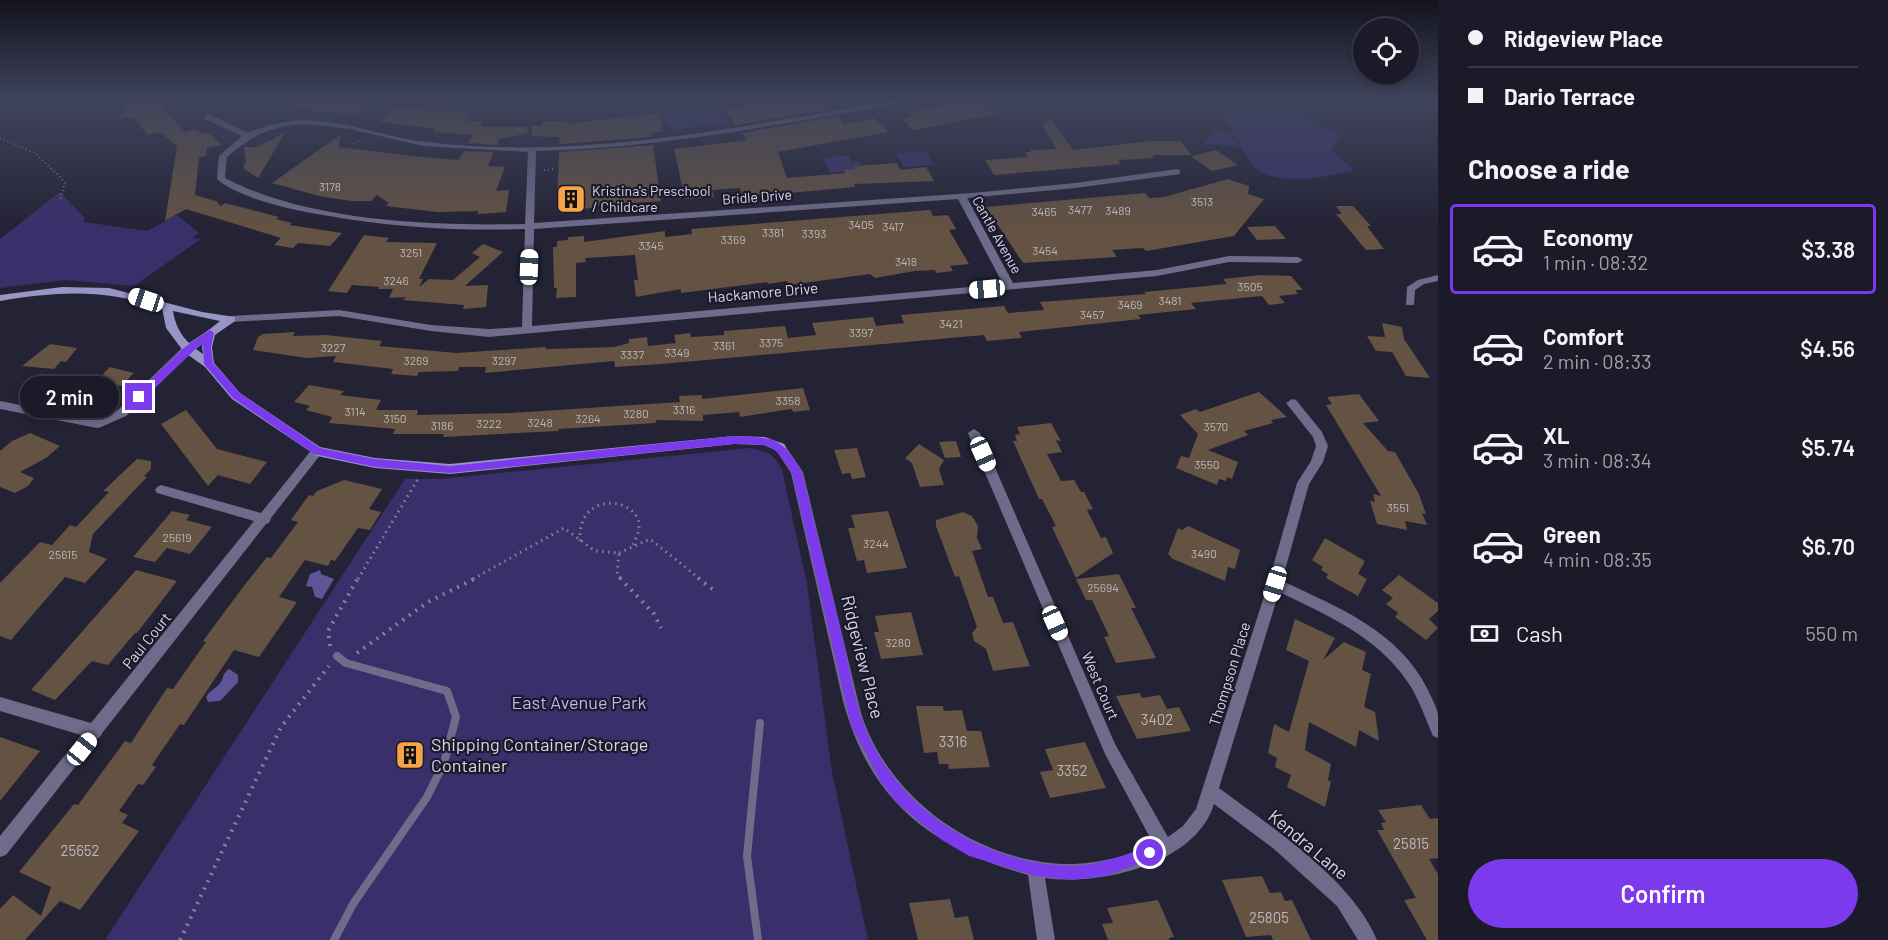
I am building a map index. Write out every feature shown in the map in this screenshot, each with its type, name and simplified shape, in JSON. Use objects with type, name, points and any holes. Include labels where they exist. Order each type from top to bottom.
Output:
[{"type":"street","name":"Bridle Drive","points":[[239,143],[223,156],[221,179],[253,197],[363,220],[432,228],[530,226],[961,196],[1108,183],[1177,172]]},
{"type":"street","points":[[423,143],[464,147],[532,148],[619,143]]},
{"type":"street","points":[[526,329],[532,148]]},
{"type":"street","name":"Cantle Avenue","points":[[961,196],[1010,287]]},
{"type":"street","name":"Hackamore Drive","points":[[231,319],[339,313],[431,328],[489,333],[1157,273],[1229,259],[1298,260]]},
{"type":"street","points":[[1410,303],[1410,289],[1421,282],[1438,278]]},
{"type":"street","points":[[0,297],[53,291],[93,290],[125,294],[203,317],[231,319]]},
{"type":"street","points":[[167,307],[170,326],[188,349],[209,364],[237,396],[317,451],[375,463],[425,467]]},
{"type":"street","points":[[0,405],[97,424],[122,413],[188,349],[231,319]]},
{"type":"street","points":[[209,364],[207,347],[210,333]]},
{"type":"street","name":"Thompson Place","points":[[1211,792],[1275,584],[1303,483],[1317,462],[1322,447],[1318,435],[1292,403]]},
{"type":"street","name":"West Court","points":[[974,433],[1110,749],[1164,847]]},
{"type":"street","name":"Ridgeview Place","points":[[425,467],[450,469],[734,440],[765,441],[780,447],[797,472],[857,725],[885,778],[903,800],[947,836],[974,851],[1035,869],[1072,873],[1105,869],[1164,847],[1189,832],[1203,814],[1211,792]]},
{"type":"street","name":"Paul Court","points":[[0,849],[317,451]]},
{"type":"street","points":[[161,490],[265,519]]},
{"type":"street","points":[[1275,584],[1359,625],[1391,649],[1413,677],[1438,731]]},
{"type":"street","points":[[0,704],[95,732]]},
{"type":"street","name":"Kendra Lane","points":[[1211,792],[1280,843],[1343,900],[1368,940]]},
{"type":"street","points":[[1035,869],[1046,940]]},
{"type":"lane","points":[[334,940],[353,904],[428,797],[444,763],[456,717],[447,691],[346,663],[337,656]]},
{"type":"lane","points":[[758,940],[747,856],[760,723]]},
{"type":"path","points":[[11,143],[35,153],[65,182],[60,200]]},
{"type":"path","points":[[544,170],[556,169]]},
{"type":"path","points":[[337,656],[329,643],[328,631],[333,620],[425,467]]},
{"type":"path","points":[[581,541],[579,526],[588,510],[608,503],[620,503],[638,514],[639,534],[633,545]]},
{"type":"path","points":[[180,940],[281,728],[337,656],[354,655],[428,602],[518,556],[538,540],[564,528],[593,552],[605,555],[619,554],[633,545],[650,539],[715,591]]},
{"type":"path","points":[[619,554],[617,575],[649,608],[661,628]]},
{"type":"green space","points":[[1203,143],[1237,143],[1240,147],[1209,144],[1197,150]]},
{"type":"green space","points":[[1238,143],[1337,143],[1331,150],[1354,170],[1306,179],[1280,178],[1258,170]]},
{"type":"green space","points":[[926,151],[934,165],[904,167],[896,153]]},
{"type":"green space","points":[[836,155],[849,156],[851,162],[860,161],[863,168],[830,173],[824,158]]},
{"type":"green space","points":[[60,192],[84,217],[84,222],[147,231],[177,215],[199,233],[192,238],[201,239],[134,286],[66,280],[0,288],[0,239]]},
{"type":"green space","name":"East Avenue Park","points":[[750,448],[769,454],[782,470],[807,584],[832,772],[868,940],[105,940],[405,479],[440,479]]},
{"type":"shaded area","points":[[320,570],[321,574],[334,579],[322,599],[315,597],[312,587],[306,586],[310,574]]},
{"type":"shaded area","points":[[229,669],[238,675],[238,682],[220,701],[208,702],[206,697],[221,682]]},
{"type":"building","points":[[173,143],[220,143],[222,145],[207,148],[206,156],[199,157],[195,195],[216,201],[221,206],[225,203],[279,217],[276,219],[292,223],[290,225],[342,233],[330,246],[298,243],[293,248],[274,245],[281,238],[186,209],[165,221],[177,146]]},
{"type":"building","points":[[265,143],[279,143],[258,178],[243,168],[246,161],[244,147],[257,147]]},
{"type":"building","points":[[329,143],[339,143],[339,147],[458,160],[464,151],[494,152],[488,166],[505,167],[496,191],[509,190],[506,212],[478,214],[478,211],[437,212],[386,206],[389,203],[377,195],[371,201],[351,201],[319,196],[272,183]]},
{"type":"building","points":[[468,143],[498,143],[497,145]]},
{"type":"building","points":[[724,143],[828,143],[778,152],[787,178],[845,173],[844,170],[855,169],[854,166],[897,163],[900,170],[926,167],[934,181],[854,184],[855,187],[778,194],[742,195],[740,188],[712,190],[714,197],[685,199],[674,149]]},
{"type":"building","points":[[1053,143],[1068,143],[1073,150],[1133,143],[1182,143],[1191,155],[1152,155],[1154,158],[1118,160],[1121,164],[994,175],[985,160],[1028,157],[1025,152],[1031,152],[1030,150],[1057,149]]},
{"type":"building","points":[[653,145],[661,201],[592,206],[592,208],[562,211],[561,197],[557,198],[559,152]]},
{"type":"building","points":[[1216,150],[1238,165],[1212,171],[1191,156]]},
{"type":"building","points":[[1228,179],[1249,186],[1248,194],[1264,199],[1234,236],[1146,251],[1143,248],[1112,250],[1117,257],[1023,263],[986,207],[1145,193],[1149,198],[1164,197]]},
{"type":"building","points":[[1336,206],[1353,206],[1371,226],[1367,226],[1384,249],[1366,250],[1336,214],[1342,214]]},
{"type":"building","points":[[930,210],[933,216],[948,215],[956,229],[949,230],[969,264],[950,266],[953,271],[936,273],[935,270],[915,271],[875,278],[870,274],[789,285],[787,281],[768,284],[767,282],[681,293],[681,289],[636,297],[634,280],[638,280],[635,255],[585,258],[586,262],[576,263],[576,297],[556,298],[553,247],[557,247],[557,241],[568,240],[568,237],[584,236],[584,242],[665,231],[665,237],[692,234],[691,229]]},
{"type":"building","points":[[1275,226],[1286,239],[1257,240],[1247,227]]},
{"type":"building","points":[[364,235],[389,238],[386,242],[437,243],[419,279],[423,279],[419,287],[429,279],[453,280],[480,257],[472,253],[483,244],[503,252],[465,286],[488,285],[486,307],[463,309],[464,305],[403,300],[406,297],[389,298],[393,289],[378,289],[379,287],[352,285],[347,293],[328,291]]},
{"type":"building","points":[[1260,275],[1291,276],[1303,290],[1295,290],[1298,294],[1279,296],[1285,303],[1269,305],[1262,296],[1191,303],[1196,309],[1138,315],[1141,319],[1019,332],[1022,338],[987,341],[984,335],[615,367],[614,361],[485,373],[486,367],[459,367],[458,371],[419,372],[417,376],[391,374],[393,369],[333,362],[336,356],[307,358],[253,350],[258,337],[263,334],[295,332],[293,336],[326,335],[382,341],[379,346],[456,353],[546,347],[546,349],[614,347],[629,343],[629,339],[647,337],[648,346],[676,343],[674,335],[690,333],[691,337],[724,335],[724,331],[785,326],[788,338],[816,335],[812,323],[873,317],[876,326],[904,323],[901,315],[1004,306],[1008,313],[1044,310],[1040,302],[1146,294],[1144,292],[1227,284],[1223,279]]},
{"type":"building","points":[[1382,323],[1402,327],[1404,339],[1430,378],[1406,376],[1392,352],[1376,351],[1367,336],[1385,337]]},
{"type":"building","points":[[50,344],[77,348],[66,362],[61,361],[54,369],[22,366]]},
{"type":"building","points":[[110,367],[134,373],[121,386],[97,380]]},
{"type":"building","points":[[309,385],[344,391],[340,395],[381,400],[376,410],[418,410],[417,415],[511,413],[680,402],[679,396],[702,395],[702,399],[803,388],[810,410],[793,412],[792,409],[740,417],[739,412],[703,415],[703,421],[656,420],[656,423],[559,429],[558,431],[443,437],[444,434],[393,434],[395,429],[329,423],[332,417],[306,410],[310,406],[294,402]]},
{"type":"building","points":[[1259,392],[1287,417],[1271,420],[1273,423],[1244,431],[1248,435],[1208,450],[1238,462],[1232,479],[1227,477],[1226,481],[1219,479],[1217,485],[1176,468],[1181,456],[1189,458],[1198,434],[1180,415],[1196,409],[1200,412]]},
{"type":"building","points":[[1359,394],[1379,421],[1363,423],[1388,451],[1395,452],[1419,494],[1426,514],[1422,513],[1427,525],[1405,521],[1407,530],[1377,524],[1370,501],[1375,502],[1373,494],[1381,496],[1326,405],[1332,404],[1327,397]]},
{"type":"building","points":[[186,410],[217,449],[267,462],[250,484],[218,475],[208,486],[161,424]]},
{"type":"building","points":[[1051,423],[1061,441],[1056,440],[1062,452],[1047,454],[1061,481],[1074,480],[1081,492],[1084,492],[1093,509],[1087,510],[1101,538],[1106,537],[1113,553],[1076,578],[1052,527],[1056,526],[1042,499],[1039,499],[1013,441],[1017,441],[1015,435],[1020,434],[1017,427]]},
{"type":"building","points":[[30,433],[60,446],[46,458],[20,472],[34,478],[28,486],[15,493],[0,487],[0,451],[12,441]]},
{"type":"building","points":[[956,441],[961,457],[945,458],[939,442]]},
{"type":"building","points":[[919,444],[944,460],[939,469],[944,485],[920,487],[912,463],[905,458]]},
{"type":"building","points":[[857,448],[866,477],[852,479],[850,473],[842,474],[834,450]]},
{"type":"building","points":[[137,459],[151,461],[151,469],[144,476],[147,477],[93,534],[89,552],[107,559],[85,583],[65,577],[11,640],[0,636],[0,583],[40,542],[52,545],[70,525],[76,527],[109,492],[103,491]]},
{"type":"building","points":[[344,480],[382,489],[369,509],[381,512],[370,530],[358,528],[335,561],[331,560],[328,566],[305,560],[279,597],[297,602],[259,657],[234,650],[184,725],[180,724],[152,765],[156,767],[143,785],[138,784],[119,811],[128,815],[122,823],[139,831],[80,910],[60,901],[25,940],[0,940],[0,909],[13,895],[41,916],[51,887],[19,872],[74,804],[78,805],[125,741],[131,743],[167,688],[173,689],[206,642],[203,641],[243,587],[267,557],[271,558],[298,522],[291,520],[309,495],[313,496],[317,491]]},
{"type":"building","points":[[172,511],[190,515],[186,520],[212,527],[190,554],[167,548],[155,562],[133,557]]},
{"type":"building","points":[[888,511],[907,568],[867,573],[864,560],[857,561],[848,528],[855,528],[851,515]]},
{"type":"building","points":[[963,512],[972,516],[978,526],[977,538],[982,549],[972,551],[988,597],[993,597],[1003,623],[1013,622],[1030,666],[993,671],[986,649],[974,641],[972,633],[977,627],[959,576],[955,577],[936,526],[936,520]]},
{"type":"building","points":[[1188,526],[1240,550],[1235,569],[1228,567],[1225,581],[1173,559],[1168,554],[1178,528],[1182,530]]},
{"type":"building","points":[[1325,538],[1365,561],[1358,574],[1367,579],[1358,596],[1326,578],[1328,574],[1321,570],[1323,567],[1312,560]]},
{"type":"building","points":[[136,570],[177,581],[137,633],[108,665],[92,661],[55,700],[31,690]]},
{"type":"building","points":[[1119,574],[1136,608],[1131,608],[1156,658],[1116,663],[1104,637],[1109,636],[1092,600],[1086,600],[1076,579]]},
{"type":"building","points":[[1399,575],[1438,603],[1438,611],[1429,619],[1438,628],[1426,640],[1395,617],[1398,613],[1386,604],[1393,598],[1382,590]]},
{"type":"building","points":[[911,612],[923,655],[881,659],[874,632],[879,632],[875,616]]},
{"type":"building","points":[[1295,619],[1335,638],[1323,660],[1344,642],[1366,652],[1362,670],[1371,674],[1364,707],[1375,712],[1379,741],[1359,730],[1356,747],[1309,722],[1305,750],[1331,764],[1328,780],[1331,782],[1325,807],[1287,787],[1291,775],[1275,767],[1277,758],[1268,753],[1274,724],[1289,732],[1309,661],[1286,650]]},
{"type":"building","points":[[1140,693],[1142,698],[1160,695],[1167,709],[1179,707],[1191,731],[1137,739],[1116,696]]},
{"type":"building","points":[[916,706],[943,706],[944,711],[962,710],[967,731],[981,731],[990,767],[949,769],[948,764],[939,764],[937,752],[924,753]]},
{"type":"building","points":[[0,737],[40,751],[0,801]]},
{"type":"building","points":[[1085,742],[1106,788],[1050,798],[1040,772],[1053,770],[1045,749]]},
{"type":"building","points":[[1421,805],[1430,819],[1438,818],[1438,858],[1429,859],[1438,874],[1438,940],[1427,940],[1404,900],[1416,898],[1377,830],[1384,830],[1381,823],[1386,822],[1378,810]]},
{"type":"building","points":[[1262,876],[1270,893],[1281,892],[1285,901],[1292,900],[1311,940],[1273,940],[1271,935],[1246,937],[1222,880]]},
{"type":"building","points":[[950,899],[955,918],[968,916],[974,940],[918,940],[909,903]]},
{"type":"building","points":[[1158,900],[1174,937],[1169,940],[1108,940],[1102,924],[1113,923],[1107,908]]},
{"type":"place","name":"Kristina's Preschool / Childcare","points":[[571,199]]},
{"type":"place","name":"Shipping Container/Storage Container","points":[[410,755]]},
{"type":"route","points":[[139,397],[188,349],[210,333],[207,347],[209,364],[237,396],[317,451],[375,463],[450,469],[734,440],[765,441],[780,447],[790,457],[797,472],[857,725],[885,778],[903,800],[947,836],[974,851],[1035,869],[1072,873],[1105,869],[1136,860],[1150,853]]}]
